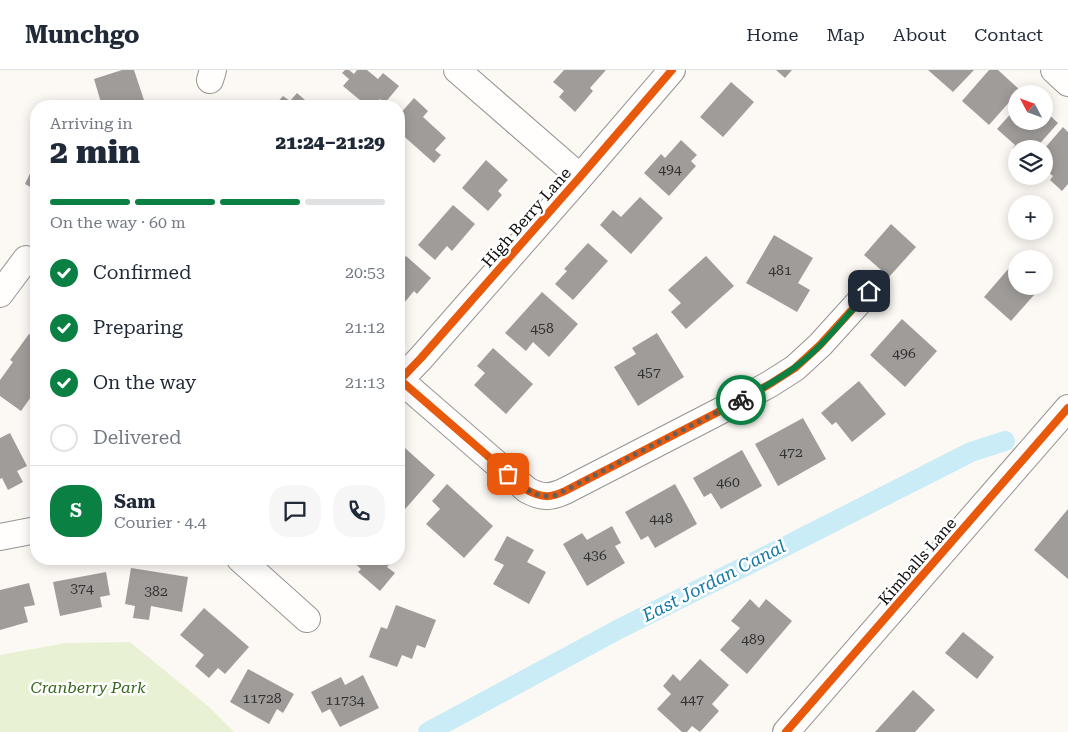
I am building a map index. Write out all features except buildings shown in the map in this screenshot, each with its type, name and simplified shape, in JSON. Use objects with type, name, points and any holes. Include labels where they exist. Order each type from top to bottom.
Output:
[{"type":"street","points":[[457,70],[580,177]]},
{"type":"street","name":"High Berry Lane","points":[[405,374],[580,177],[672,70]]},
{"type":"street","points":[[1054,70],[1068,83]]},
{"type":"street","points":[[0,294],[26,259]]},
{"type":"street","points":[[405,385],[527,490],[540,496],[548,497],[565,491],[722,410],[795,368],[820,345],[869,291]]},
{"type":"street","name":"Kimballs Lane","points":[[786,732],[1068,408]]},
{"type":"street","points":[[0,537],[30,531]]},
{"type":"street","points":[[247,565],[307,619]]},
{"type":"green space","name":"Cranberry Park","points":[[130,642],[209,707],[234,732],[0,732],[0,655],[66,643]]},
{"type":"waterway","name":"East Jordan Canal","points":[[428,732],[621,628],[971,452],[1005,441]]},
{"type":"cycle path","points":[[405,375],[672,70]]},
{"type":"cycle path","points":[[405,384],[527,490],[542,496],[555,495],[722,410],[795,368],[820,345],[869,291]]},
{"type":"cycle path","points":[[786,732],[1068,408]]},
{"type":"way so far","points":[[508,474],[527,490],[540,496],[556,495],[741,400]]},
{"type":"route","points":[[741,400],[795,368],[820,345],[869,291]]}]
